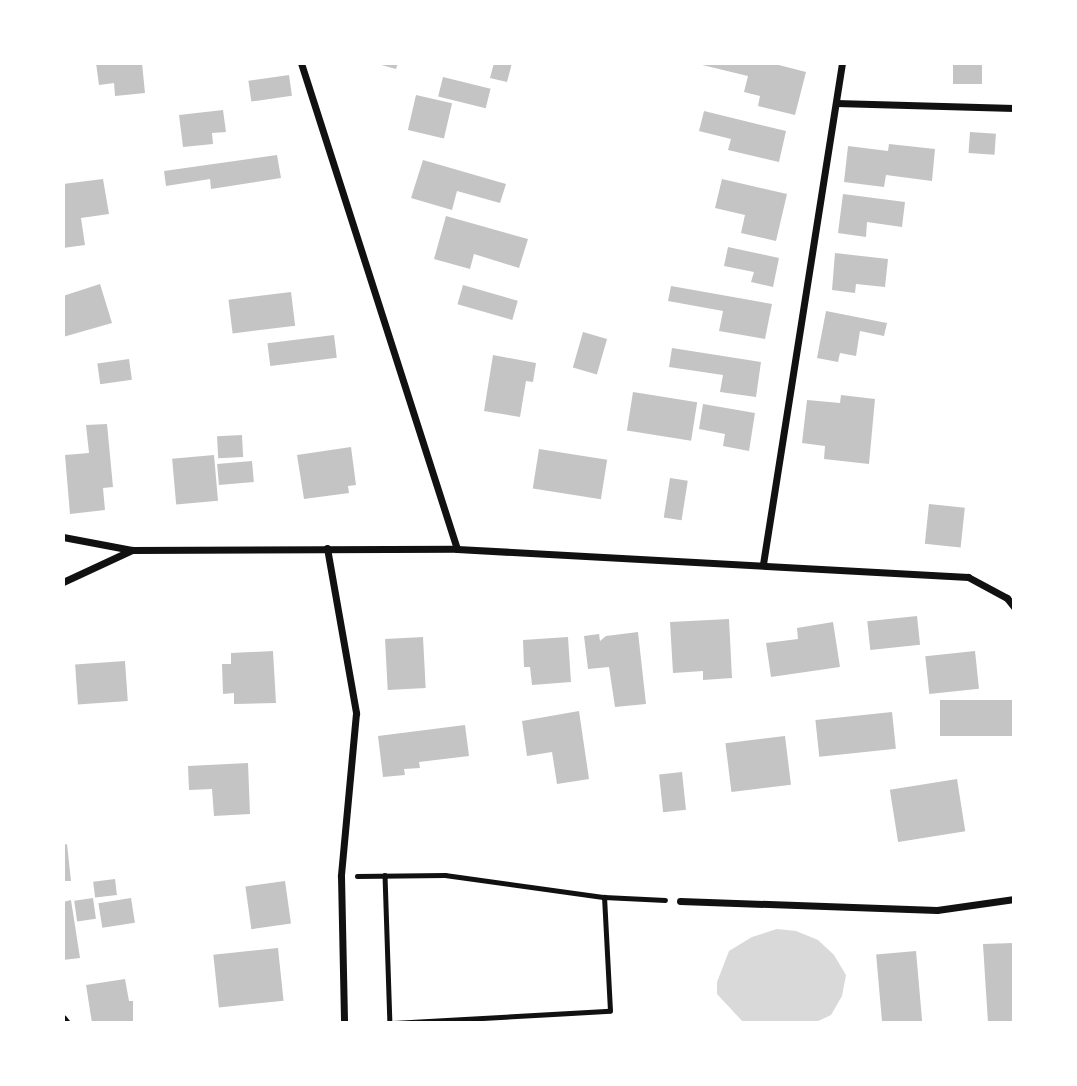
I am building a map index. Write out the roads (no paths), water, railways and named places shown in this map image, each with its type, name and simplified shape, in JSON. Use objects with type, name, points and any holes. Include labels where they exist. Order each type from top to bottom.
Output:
[{"type":"street","points":[[301,63],[457,548]]},
{"type":"street","points":[[763,564],[842,63]]},
{"type":"street","points":[[836,103],[1014,108]]},
{"type":"street","points":[[63,537],[132,550],[457,548],[968,577],[1011,597],[1014,607]]},
{"type":"street","points":[[327,548],[356,713],[341,876],[344,1023]]},
{"type":"street","points":[[63,582],[132,550]]},
{"type":"street","points":[[680,901],[937,910],[1014,900]]},
{"type":"street","points":[[63,1018],[67,1023]]}]
